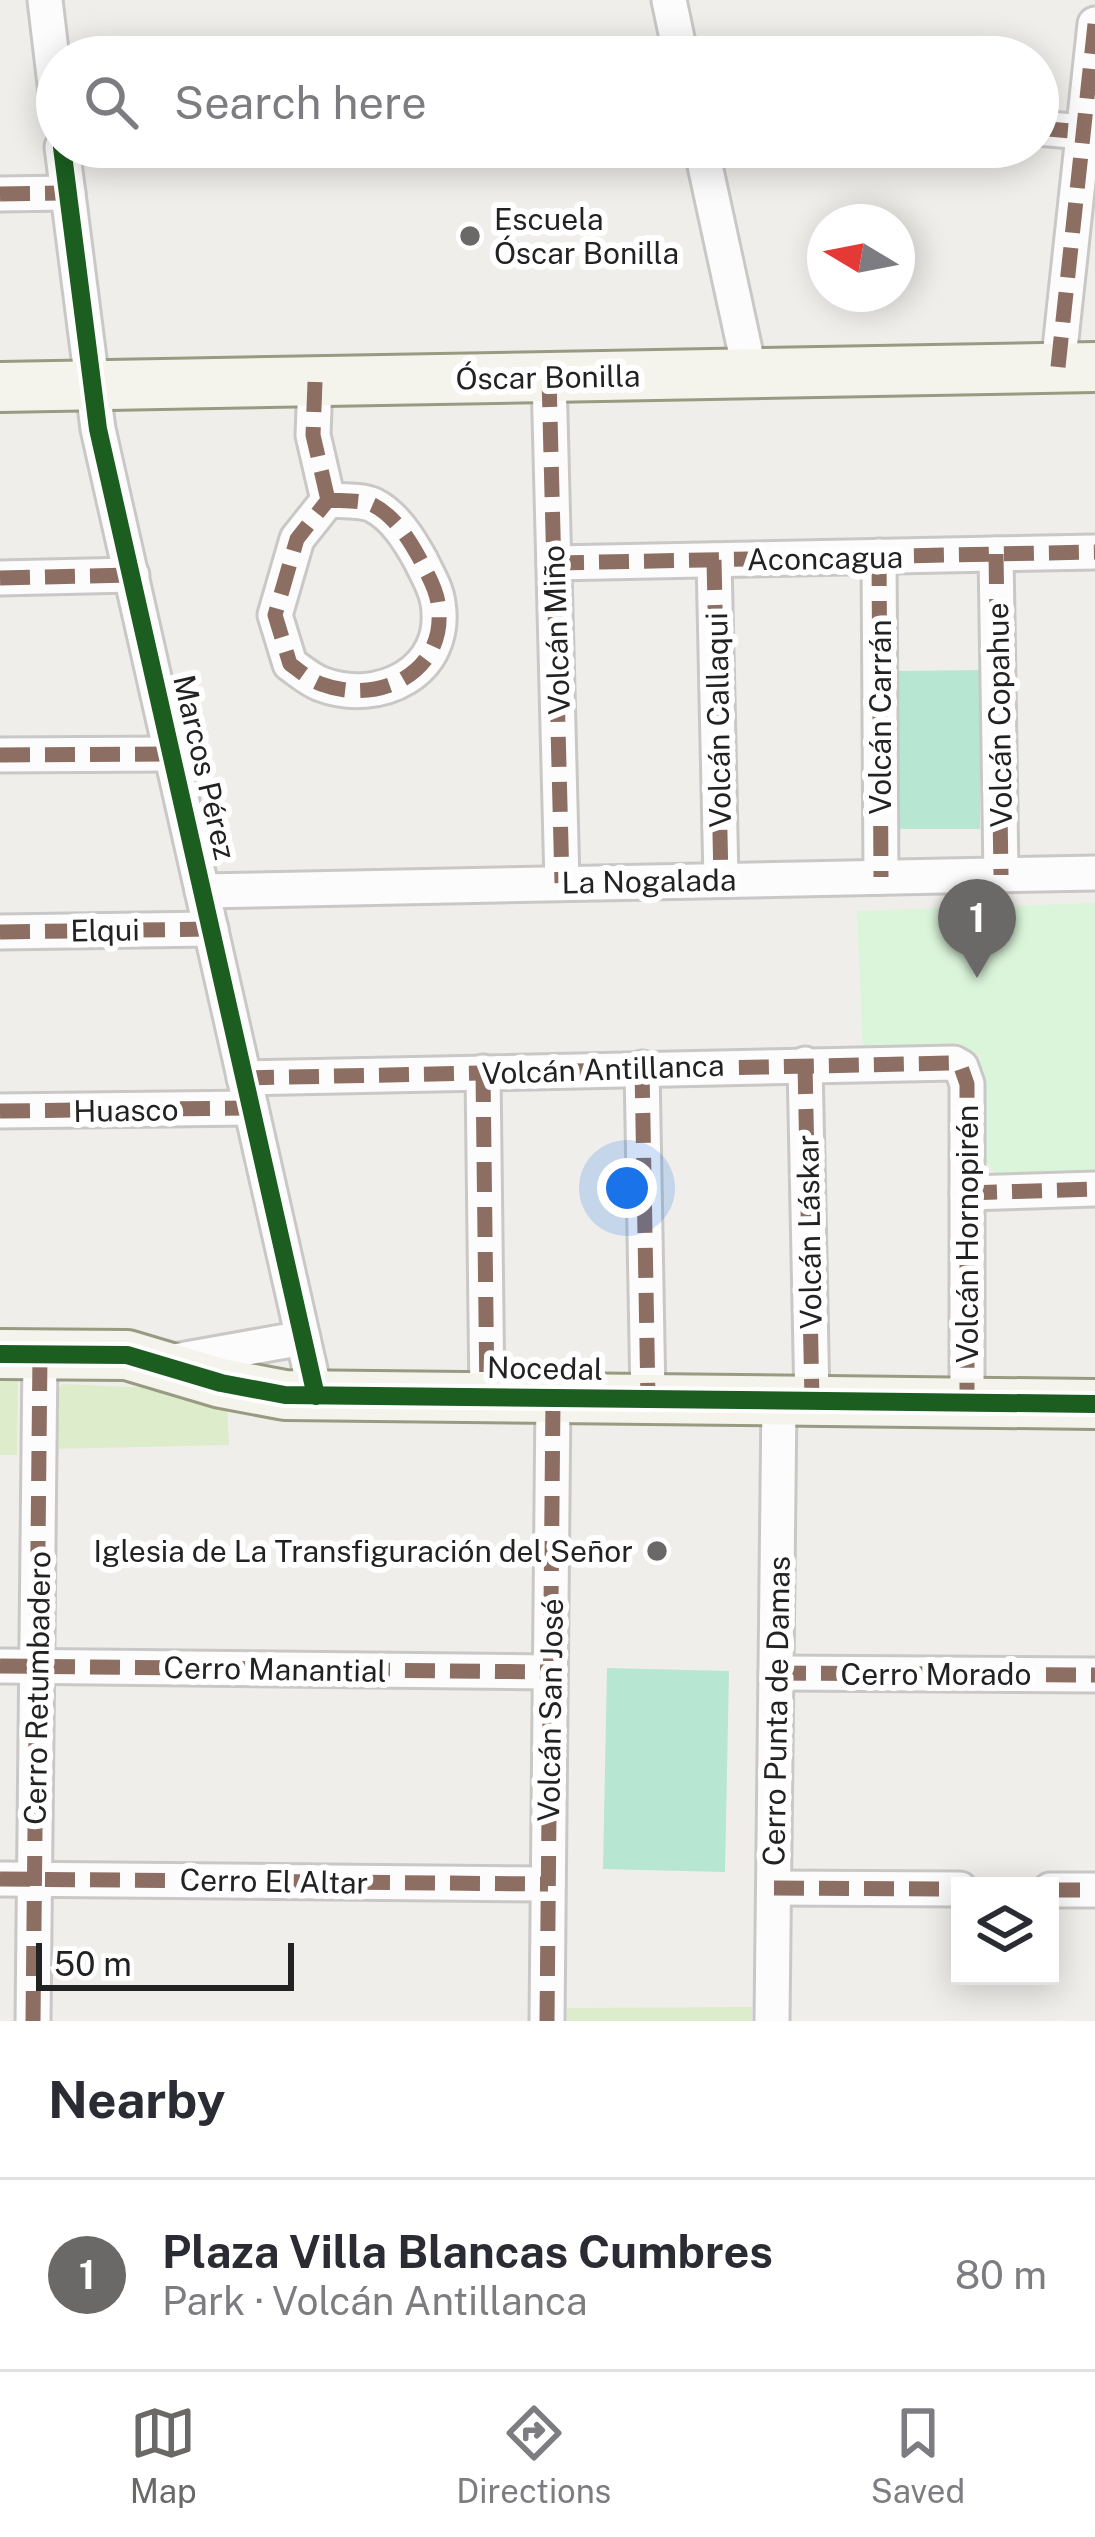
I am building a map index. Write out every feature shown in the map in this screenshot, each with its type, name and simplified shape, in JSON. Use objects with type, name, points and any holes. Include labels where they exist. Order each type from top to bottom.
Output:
[{"type":"street","points":[[45,0],[49,36]]},
{"type":"street","points":[[669,0],[677,36]]},
{"type":"street","points":[[1077,367],[1083,132],[1094,39]]},
{"type":"street","points":[[1059,130],[1083,132]]},
{"type":"street","name":"Marcos Pérez","points":[[65,168],[91,386],[316,1396]]},
{"type":"street","points":[[706,168],[750,373]]},
{"type":"street","points":[[0,194],[68,193]]},
{"type":"street","name":"Óscar Bonilla","points":[[0,387],[1077,367]]},
{"type":"street","name":"Volcán Miño","points":[[549,377],[562,883]]},
{"type":"street","points":[[315,382],[314,435],[328,500]]},
{"type":"street","points":[[328,500],[372,505],[409,537],[433,585],[439,606],[437,637],[422,669],[391,687],[355,691],[320,684],[290,664],[275,615],[297,539],[328,500]]},
{"type":"street","name":"Aconcagua","points":[[554,563],[1095,552]]},
{"type":"street","name":"Volcán Copahue","points":[[996,554],[1001,875]]},
{"type":"street","name":"Volcán Carrán","points":[[879,556],[881,877]]},
{"type":"street","name":"Volcán Callaqui","points":[[714,560],[721,880]]},
{"type":"street","points":[[0,578],[131,575]]},
{"type":"street","points":[[0,755],[172,754]]},
{"type":"street","name":"La Nogalada","points":[[202,891],[1095,873]]},
{"type":"street","name":"Elqui","points":[[0,932],[211,929]]},
{"type":"street","name":"Volcán Antillanca","points":[[248,1093],[483,1072],[945,1060],[961,1067]]},
{"type":"street","name":"Volcán Láskar","points":[[795,1401],[806,1064]]},
{"type":"street","name":"Volcán Hornopirén","points":[[961,1067],[967,1084],[967,1403]]},
{"type":"street","points":[[642,1068],[648,1400]]},
{"type":"street","points":[[483,1072],[488,1397]]},
{"type":"street","name":"Huasco","points":[[0,1111],[248,1093]]},
{"type":"street","points":[[967,1193],[1095,1189]]},
{"type":"street","name":"Nocedal","points":[[163,1363],[303,1338]]},
{"type":"street","name":"Nocedal","points":[[20,1354],[127,1355],[250,1390],[316,1396],[1095,1404]]},
{"type":"street","name":"Cerro Retumbadero","points":[[20,1354],[37,1666],[33,2021]]},
{"type":"street","name":"Volcán San José","points":[[547,2021],[553,1398]]},
{"type":"street","name":"Cerro Punta de Damas","points":[[772,2021],[776,1672],[795,1401]]},
{"type":"street","name":"Cerro Manantial","points":[[0,1666],[550,1672]]},
{"type":"street","name":"Cerro Morado","points":[[776,1672],[1095,1675]]},
{"type":"street","name":"Cerro El Altar","points":[[0,1879],[548,1884]]},
{"type":"street","points":[[774,1888],[951,1889]]},
{"type":"street","points":[[1059,1890],[1095,1890]]},
{"type":"green space","points":[[980,670],[980,829],[899,829],[898,671]]},
{"type":"green space","points":[[1095,903],[1095,1173],[998,1177],[981,1156],[980,1056],[960,1046],[863,1053],[857,911]]},
{"type":"green space","points":[[0,1380],[18,1380],[17,1455],[0,1455]]},
{"type":"green space","points":[[62,1384],[177,1389],[227,1405],[229,1445],[52,1449],[51,1398]]},
{"type":"green space","points":[[607,1668],[729,1671],[725,1872],[603,1869]]},
{"type":"green space","points":[[752,2007],[752,2021],[567,2021],[567,2008]]},
{"type":"marked path","points":[[1058,367],[1095,24]]},
{"type":"marked path","points":[[1059,130],[1083,132]]},
{"type":"marked path","points":[[0,194],[68,193]]},
{"type":"marked path","points":[[549,377],[562,883]]},
{"type":"marked path","points":[[315,382],[313,435],[328,500]]},
{"type":"marked path","points":[[328,500],[368,503],[388,516],[412,545],[435,592],[439,627],[433,648],[405,678],[386,686],[343,690],[317,682],[290,664],[275,615],[297,539],[328,500]]},
{"type":"marked path","points":[[554,563],[1095,552]]},
{"type":"marked path","points":[[996,554],[1001,875]]},
{"type":"marked path","points":[[879,556],[881,877]]},
{"type":"marked path","points":[[714,560],[721,880]]},
{"type":"marked path","points":[[0,578],[132,575]]},
{"type":"marked path","points":[[0,755],[172,754]]},
{"type":"marked path","points":[[0,932],[211,929]]},
{"type":"marked path","points":[[244,1078],[954,1063],[961,1067],[967,1084],[967,1403]]},
{"type":"marked path","points":[[805,1064],[812,1401]]},
{"type":"marked path","points":[[642,1068],[648,1399]]},
{"type":"marked path","points":[[483,1072],[487,1398]]},
{"type":"marked path","points":[[0,1111],[251,1108]]},
{"type":"marked path","points":[[967,1193],[1095,1189]]},
{"type":"marked path","points":[[33,2021],[40,1354]]},
{"type":"marked path","points":[[547,2021],[553,1398]]},
{"type":"marked path","points":[[0,1666],[550,1672]]},
{"type":"marked path","points":[[776,1673],[1095,1675]]},
{"type":"marked path","points":[[0,1879],[548,1884]]},
{"type":"marked path","points":[[774,1888],[951,1889]]},
{"type":"marked path","points":[[1059,1890],[1095,1890]]},
{"type":"cycle path","points":[[65,168],[98,429],[316,1396]]},
{"type":"cycle path","points":[[0,1354],[127,1355],[221,1383],[285,1395],[1095,1404]]},
{"type":"place","name":"Escuela Óscar Bonilla","points":[[470,236]]},
{"type":"place","name":"Plaza Villa Blancas Cumbres","points":[[977,978]]},
{"type":"place","name":"Iglesia de La Transfiguración del Señor","points":[[657,1551]]}]
